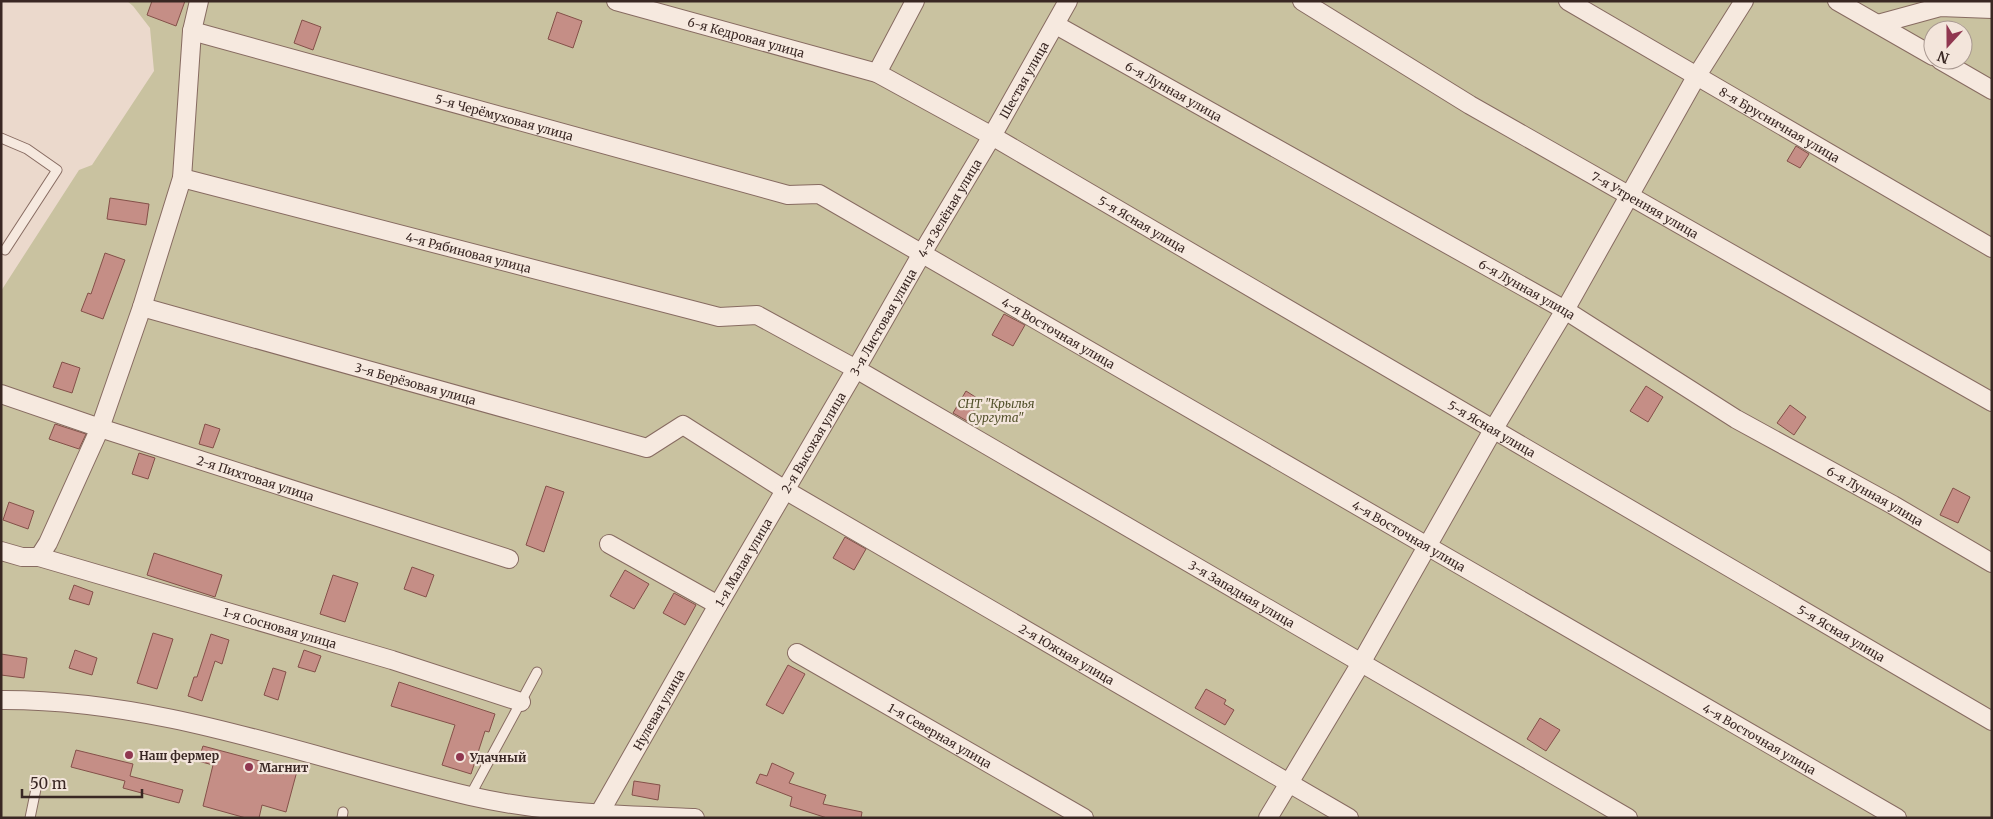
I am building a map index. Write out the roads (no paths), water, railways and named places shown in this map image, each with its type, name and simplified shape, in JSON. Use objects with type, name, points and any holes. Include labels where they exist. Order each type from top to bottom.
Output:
[{"type":"street","points":[[39,557],[48,542],[100,428],[142,307],[182,178],[192,31],[199,1]]},
{"type":"street","name":"6-я Кедровая улица","points":[[616,1],[876,73],[992,136]]},
{"type":"street","points":[[876,73],[915,1]]},
{"type":"street","name":"Шестая улица","points":[[992,136],[1068,1]]},
{"type":"street","name":"7-я Утренняя улица","points":[[1302,1],[1470,105],[1992,402]]},
{"type":"street","name":"8-я Брусничная улица","points":[[1568,1],[1992,248]]},
{"type":"street","points":[[1268,818],[1428,548],[1493,430],[1565,310],[1696,77],[1744,1]]},
{"type":"street","points":[[1837,1],[1923,50]]},
{"type":"street","points":[[1878,24],[1940,7],[1992,9]]},
{"type":"street","name":"6-я Лунная улица","points":[[1056,25],[1565,310],[1736,419],[1893,504],[1992,563]]},
{"type":"street","name":"5-я Черёмуховая улица","points":[[192,31],[788,195],[819,194]]},
{"type":"street","points":[[1957,70],[1992,90]]},
{"type":"street","name":"4-я Зелёная улица","points":[[819,194],[921,254],[992,136]]},
{"type":"street","name":"5-я Ясная улица","points":[[992,136],[1992,721]]},
{"type":"street","name":"4-я Рябиновая улица","points":[[182,178],[719,317],[757,315]]},
{"type":"street","name":"3-я Листовая улица","points":[[757,315],[856,369],[921,254]]},
{"type":"street","name":"4-я Восточная улица","points":[[921,254],[1897,818]]},
{"type":"street","name":"3-я Берёзовая улица","points":[[142,307],[647,448],[683,425]]},
{"type":"street","name":"2-я Высокая улица","points":[[683,425],[785,490],[856,369]]},
{"type":"street","name":"3-я Западная улица","points":[[856,369],[1628,818]]},
{"type":"street","name":"2-я Пихтовая улица","points":[[1,394],[100,428],[510,559]]},
{"type":"street","name":"1-я Малая улица","points":[[609,544],[718,605],[785,490]]},
{"type":"street","name":"2-я Южная улица","points":[[785,490],[1349,818]]},
{"type":"street","name":"1-я Сосновая улица","points":[[1,551],[22,557],[39,557],[392,660],[521,702]]},
{"type":"street","name":"Нулевая улица","points":[[599,814],[718,605]]},
{"type":"street","name":"1-я Северная улица","points":[[797,653],[1084,818]]},
{"type":"street","points":[[1,700],[78,703],[149,712],[470,796],[531,808],[599,814],[695,818]]},
{"type":"lane","points":[[1,138],[27,148],[57,170],[6,250]]},
{"type":"lane","points":[[470,796],[537,672]]},
{"type":"lane","points":[[30,818],[37,784]]},
{"type":"place","name":"Наш фермер","points":[[129,755]]},
{"type":"place","name":"Удачный","points":[[460,757]]},
{"type":"place","name":"Магнит","points":[[249,767]]},
{"type":"park label","name":"CНТ \"Крылья Сургута\"","points":[[996,410]]}]
